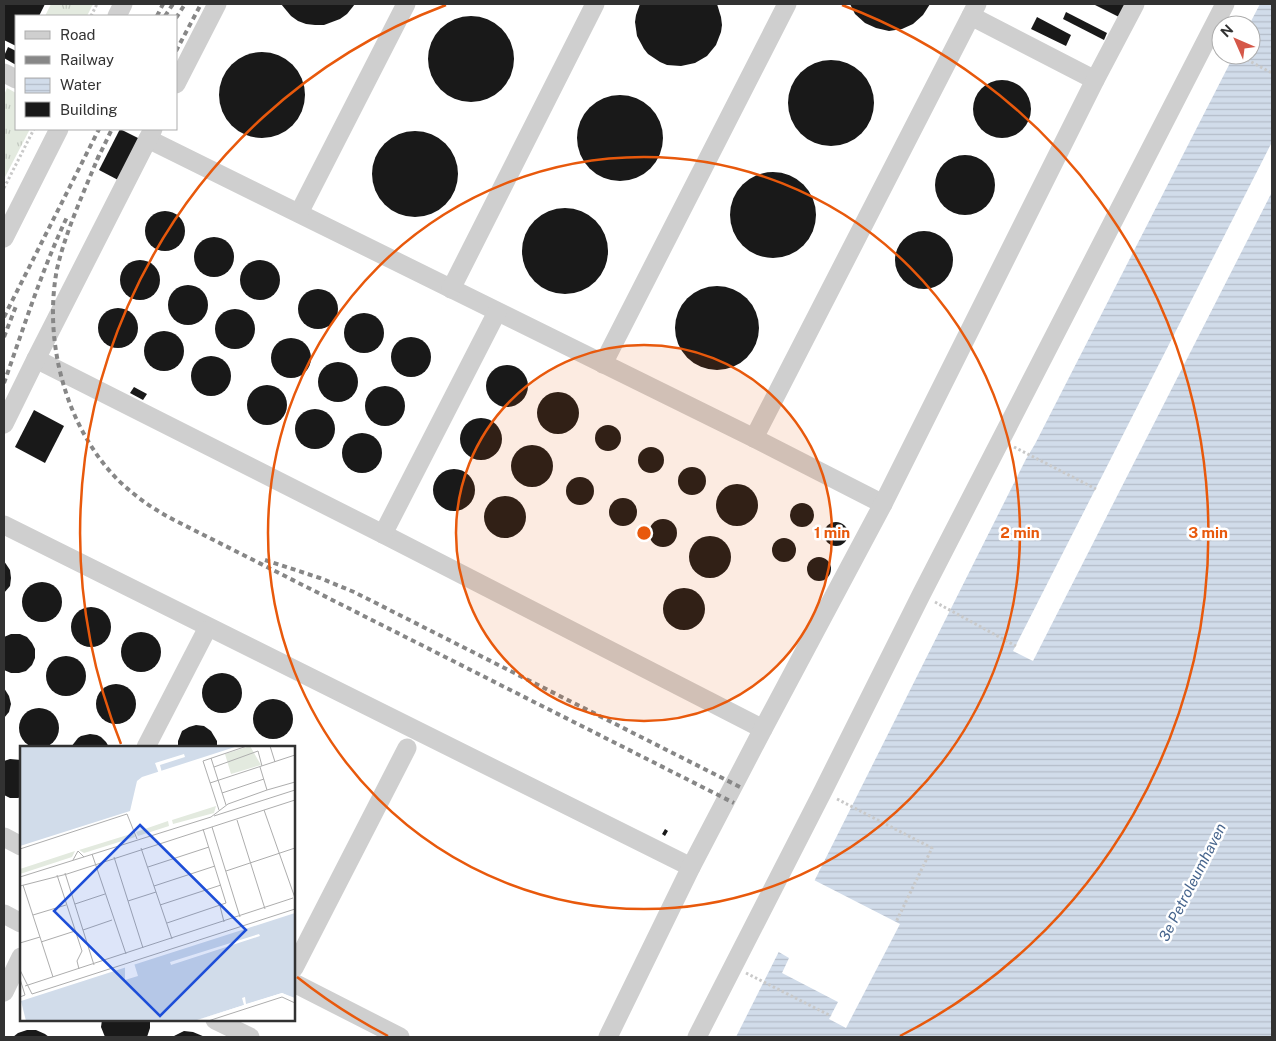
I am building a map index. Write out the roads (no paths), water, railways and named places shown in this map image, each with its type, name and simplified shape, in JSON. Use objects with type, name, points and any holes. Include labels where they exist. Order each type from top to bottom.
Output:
[{"type":"lane","points":[[178,80],[217,4]]},
{"type":"lane","points":[[299,213],[406,4]]},
{"type":"lane","points":[[451,289],[596,4]]},
{"type":"lane","points":[[603,364],[787,4]]},
{"type":"lane","points":[[608,1037],[691,867],[762,729],[883,504],[1095,80],[1135,4]]},
{"type":"lane","points":[[697,1037],[1000,440],[1225,4]]},
{"type":"lane","points":[[754,438],[974,10],[1095,80]]},
{"type":"lane","points":[[4,238],[58,130]]},
{"type":"lane","points":[[4,424],[150,134],[299,213],[754,438],[883,504]]},
{"type":"lane","points":[[383,534],[497,312]]},
{"type":"lane","points":[[36,359],[383,534],[762,729]]},
{"type":"lane","points":[[4,525],[691,867]]},
{"type":"lane","points":[[147,746],[206,631]]},
{"type":"lane","points":[[295,966],[407,748]]},
{"type":"lane","points":[[4,838],[20,846]]},
{"type":"lane","points":[[4,914],[20,922]]},
{"type":"lane","points":[[4,992],[20,959]]},
{"type":"lane","points":[[295,984],[400,1037]]},
{"type":"lane","points":[[217,1021],[250,1037]]},
{"type":"water","name":"3e Petroleumhaven","points":[[1260,4],[1272,4],[1272,1037],[736,1037],[1026,459],[1229,65],[1261,65],[1261,15],[1254,15]]},
{"type":"railway","points":[[158,15],[163,4]]},
{"type":"railway","points":[[166,15],[173,4]]},
{"type":"railway","points":[[178,15],[185,4]]},
{"type":"railway","points":[[178,47],[201,4]]},
{"type":"railway","points":[[4,317],[98,130]]},
{"type":"railway","points":[[97,160],[112,130]]},
{"type":"railway","points":[[99,155],[61,254],[53,297],[53,325],[56,354],[72,410],[85,436],[101,460],[119,481],[140,499],[170,518],[734,803]]},
{"type":"railway","points":[[4,383],[42,277],[68,215]]},
{"type":"railway","points":[[4,337],[16,306]]},
{"type":"railway","points":[[265,560],[320,578],[354,592],[742,788]]}]
